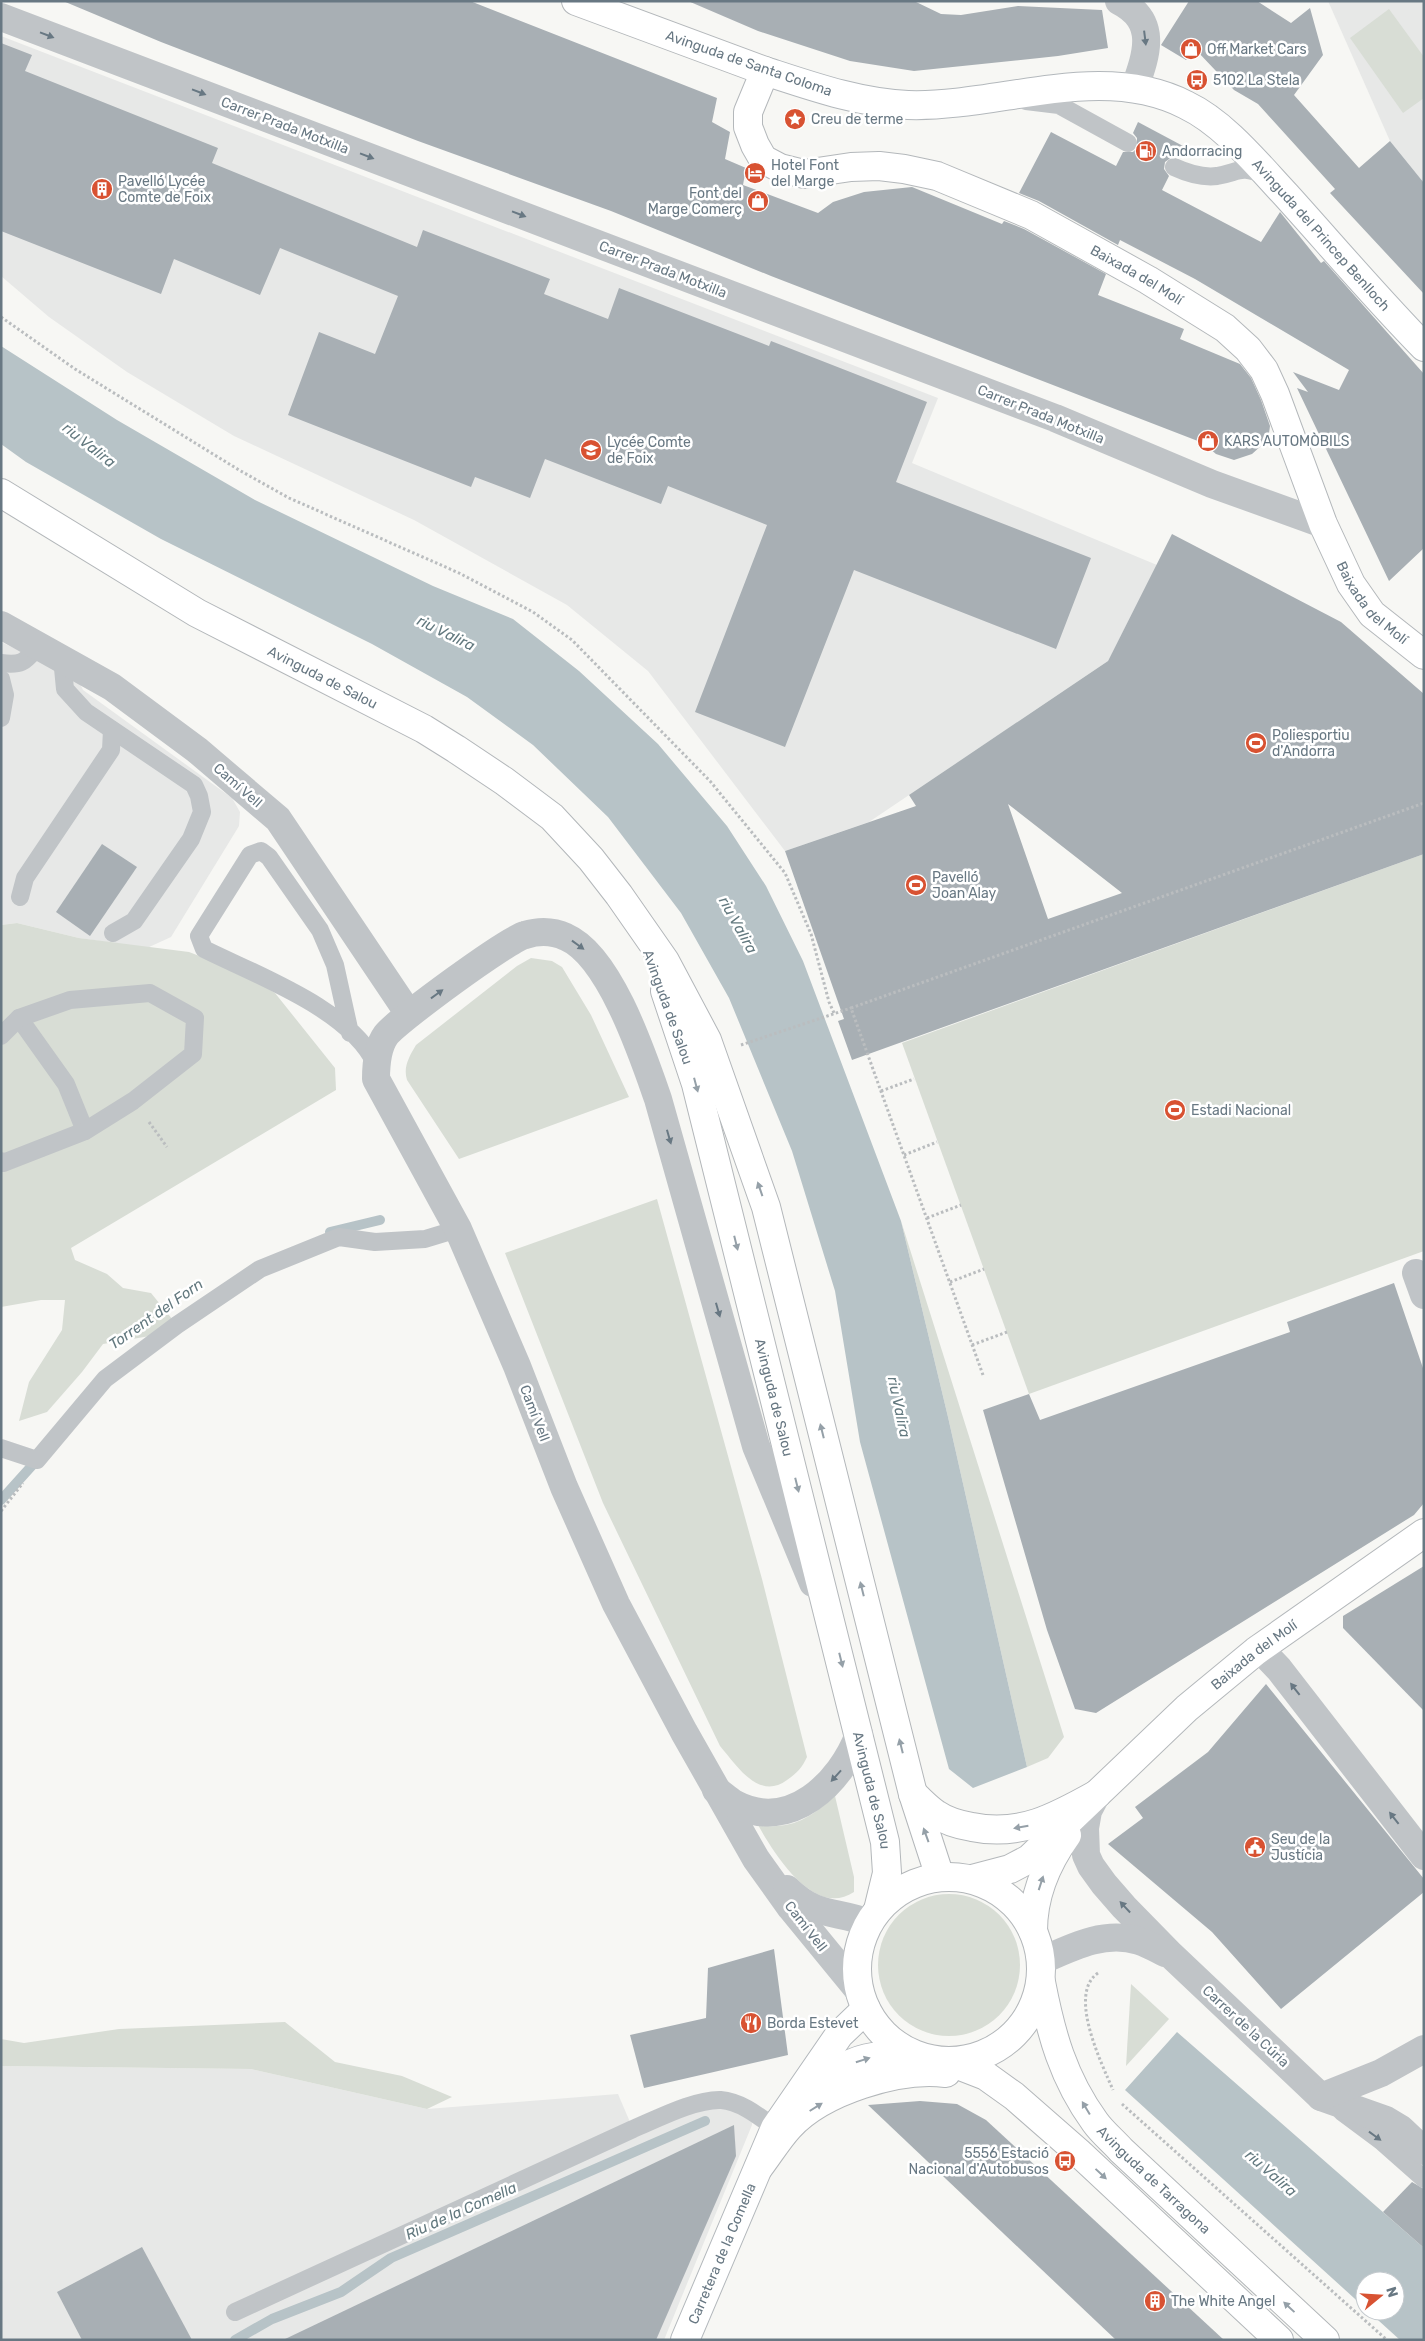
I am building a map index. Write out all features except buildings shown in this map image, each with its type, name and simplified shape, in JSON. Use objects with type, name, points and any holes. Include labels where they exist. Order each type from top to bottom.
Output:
[{"type":"main road","name":"Avinguda de Santa Coloma","points":[[576,1],[765,71],[854,98],[907,105],[947,104],[986,99]]},
{"type":"main road","name":"Baixada del Molí","points":[[722,55],[736,71],[743,87],[748,112],[748,127],[763,159],[780,168],[804,174],[851,167],[879,166],[937,176],[1031,216],[1148,280],[1225,328],[1248,348],[1264,370],[1288,427],[1323,524],[1351,584],[1372,614],[1424,655]]},
{"type":"main road","points":[[748,112],[765,71]]},
{"type":"main road","name":"Avinguda del Princep Benlloch","points":[[986,99],[1086,86],[1135,87],[1186,104],[1213,121],[1269,177],[1424,347]]},
{"type":"main road","name":"Avinguda de Salou","points":[[1,493],[197,613],[390,711],[456,749],[504,781],[552,817],[591,859],[619,895],[665,961],[707,1040],[766,1207],[913,1794],[940,1877]]},
{"type":"main road","name":"Avinguda de Salou","points":[[619,895],[654,960],[696,1084],[885,1842],[887,1873],[873,1916],[858,1951],[857,1971],[863,2000]]},
{"type":"main road","name":"Baixada del Molí","points":[[981,1878],[1010,1869],[1029,1859],[1187,1708],[1259,1648],[1424,1533]]},
{"type":"main road","points":[[913,1794],[936,1815],[960,1825],[993,1832],[1027,1827],[1063,1813],[1097,1794]]},
{"type":"main road","name":"Baixada del Molí","points":[[1033,1931],[1033,1910],[1042,1878],[1063,1842],[1097,1794]]},
{"type":"main road","points":[[873,1916],[887,1900],[912,1884],[940,1877],[981,1878],[1009,1898],[1025,1917],[1033,1931]]},
{"type":"main road","name":"Avinguda de Tarragona","points":[[1033,1931],[1050,2028],[1064,2071],[1096,2123],[1122,2150],[1325,2340]]},
{"type":"main road","points":[[792,2102],[821,2080],[852,2064],[872,2057],[917,2056],[948,2061],[966,2060],[983,2055],[999,2047],[1012,2036],[1029,2015],[1036,1999],[1041,1971]]},
{"type":"main road","points":[[759,2167],[775,2128],[863,2000],[887,2037],[917,2056]]},
{"type":"main road","points":[[948,2061],[986,2076],[1014,2096],[1279,2340]]},
{"type":"main road","points":[[759,2167],[790,2126],[814,2108],[841,2093],[872,2080],[917,2072],[942,2073],[974,2077],[1014,2096]]},
{"type":"main road","name":"Carretera de la Comella","points":[[685,2340],[759,2167]]},
{"type":"street","points":[[1119,1],[1132,8],[1143,22],[1147,43],[1135,87]]},
{"type":"street","name":"Carrer Prada Motxilla","points":[[1,17],[1055,418],[1212,484],[1323,524]]},
{"type":"street","name":"Camí Vell","points":[[1,625],[112,686],[198,750],[278,819],[409,1014]]},
{"type":"street","points":[[376,1065],[386,1036],[409,1014],[505,945],[524,935],[547,932],[566,937],[586,951],[606,976],[644,1058],[658,1099],[756,1446],[775,1497],[834,1633]]},
{"type":"street","name":"Camí Vell","points":[[376,1065],[376,1079],[386,1100],[409,1136],[458,1229],[517,1366],[564,1487],[616,1604],[714,1789],[756,1859],[791,1908],[863,2000]]},
{"type":"street","points":[[1259,1648],[1279,1669],[1424,1856]]},
{"type":"street","name":"Camí Vell","points":[[714,1789],[734,1804],[749,1809],[772,1812],[797,1807],[822,1791],[842,1769],[852,1752],[859,1734]]},
{"type":"street","name":"Carrer de la Cúria","points":[[1097,1794],[1088,1811],[1084,1828],[1086,1855],[1091,1866],[1104,1884],[1171,1955],[1321,2097],[1386,2120],[1401,2129],[1424,2151]]},
{"type":"street","name":"Camí Vell","points":[[756,1859],[793,1894],[811,1908],[828,1914],[858,1918],[873,1916]]},
{"type":"street","name":"Carrer de la Cúria","points":[[1041,1971],[1084,1943],[1098,1939],[1118,1938],[1139,1941],[1171,1955]]},
{"type":"street","points":[[1321,2097],[1381,2073],[1424,2049]]},
{"type":"lane","points":[[986,99],[1041,102],[1059,105],[1128,143]]},
{"type":"lane","points":[[1174,167],[1195,175],[1216,176],[1238,169],[1250,170],[1269,177]]},
{"type":"lane","points":[[1,663],[16,665],[51,651],[65,689],[86,712],[194,785],[199,796],[202,812],[191,840],[134,922],[114,933]]},
{"type":"lane","points":[[1,679],[5,695],[1,718]]},
{"type":"lane","points":[[20,897],[25,878],[111,750],[112,730]]},
{"type":"lane","points":[[350,1033],[335,966],[320,930],[269,857],[261,852],[250,855],[199,936],[204,949],[323,1008],[350,1033],[369,1050],[376,1065]]},
{"type":"lane","points":[[1,1036],[19,1018],[70,1000],[150,993],[195,1018],[193,1054],[134,1102],[86,1131],[2,1162]]},
{"type":"lane","points":[[19,1018],[66,1084],[86,1131]]},
{"type":"lane","points":[[1,1448],[37,1460],[105,1379],[177,1326],[260,1269],[339,1237],[375,1242],[426,1239],[458,1229]]},
{"type":"lane","name":"Carrer de la Cúria","points":[[1321,2097],[1381,2141],[1424,2179]]},
{"type":"lane","points":[[235,2312],[633,2129],[688,2106],[721,2100],[752,2111],[775,2128]]},
{"type":"path","points":[[1,317],[75,368],[239,470],[290,498],[459,572],[533,612],[572,640],[710,781],[786,873],[811,934],[828,1002],[834,1013]]},
{"type":"path","points":[[741,1045],[851,1008],[1424,803]]},
{"type":"path","points":[[851,1008],[983,1375]]},
{"type":"path","points":[[881,1091],[914,1079]]},
{"type":"path","points":[[134,1102],[167,1146]]},
{"type":"path","points":[[904,1155],[937,1142]]},
{"type":"path","points":[[927,1218],[961,1205]]},
{"type":"path","points":[[950,1282],[984,1269]]},
{"type":"path","points":[[972,1345],[1006,1332]]},
{"type":"path","points":[[1,1511],[37,1466],[37,1460]]},
{"type":"path","points":[[1102,1970],[1094,1976],[1085,1993],[1086,2008],[1097,2052],[1114,2092]]},
{"type":"path","points":[[1117,2100],[1387,2340]]},
{"type":"shaded area","points":[[1328,1],[1424,1],[1424,183],[1390,141]]},
{"type":"shaded area","points":[[1389,9],[1424,57],[1424,98],[1403,113],[1350,38]]},
{"type":"shaded area","name":"Lycée Comte de Foix","points":[[1,36],[938,398],[912,463],[1157,565],[1108,661],[869,822],[785,851],[648,671],[567,605],[414,520],[234,436],[127,372],[49,317],[1,276]]},
{"type":"shaded area","points":[[1,642],[77,677],[83,690],[232,798],[240,812],[239,826],[171,937],[147,948],[79,938],[17,923],[1,925]]},
{"type":"shaded area","name":"Estadi Nacional","points":[[1424,854],[1424,1251],[1029,1394],[902,1043]]},
{"type":"shaded area","points":[[17,923],[79,938],[189,952],[246,974],[275,993],[335,1068],[336,1090],[71,1248],[75,1260],[107,1274],[123,1288],[151,1293],[177,1325],[150,1336],[103,1344],[82,1372],[47,1412],[19,1421],[29,1382],[62,1330],[65,1300],[41,1300],[1,1307],[1,925]]},
{"type":"shaded area","points":[[531,958],[552,961],[562,967],[591,1015],[629,1097],[459,1159],[407,1080],[407,1062],[416,1045],[517,966]]},
{"type":"shaded area","points":[[657,1199],[762,1579],[807,1757],[796,1773],[777,1785],[767,1786],[758,1784],[749,1778],[720,1746],[603,1503],[505,1253]]},
{"type":"shaded area","points":[[901,1221],[1064,1737],[1048,1758],[1027,1767],[948,1417]]},
{"type":"shaded area","points":[[835,1796],[854,1877],[854,1892],[839,1898],[824,1897],[810,1890],[797,1879],[774,1851],[758,1825],[781,1826],[800,1821],[817,1811]]},
{"type":"shaded area","points":[[949,1894],[963,1895],[976,1899],[989,1906],[999,1915],[1008,1925],[1015,1938],[1019,1951],[1019,1979],[1015,1992],[1008,2005],[999,2015],[989,2024],[976,2031],[963,2035],[949,2036],[935,2035],[922,2031],[909,2024],[899,2015],[890,2005],[883,1992],[879,1979],[878,1965],[879,1951],[883,1938],[890,1925],[899,1915],[909,1906],[922,1899],[935,1895]]},
{"type":"shaded area","points":[[1131,1984],[1169,2019],[1126,2066]]},
{"type":"shaded area","points":[[285,2022],[335,2062],[402,2076],[452,2097],[427,2109],[251,2069],[1,2066],[1,2039],[24,2043],[119,2029]]},
{"type":"shaded area","points":[[1,2066],[251,2069],[427,2109],[618,2094],[633,2129],[688,2106],[753,2111],[752,2125],[664,2340],[1,2340]]},
{"type":"water","name":"riu Valira","points":[[1,346],[117,420],[255,500],[433,586],[513,619],[579,671],[658,744],[727,826],[766,886],[803,961],[901,1221],[948,1417],[1027,1767],[973,1788],[949,1769],[860,1442],[835,1291],[792,1151],[729,998],[681,913],[608,817],[533,745],[467,697],[372,644],[161,539],[26,462],[1,444]]},
{"type":"water","name":"riu Valira","points":[[1177,2032],[1424,2248],[1424,2340],[1400,2340],[1379,2321],[1405,2321],[1405,2271],[1355,2271],[1355,2299],[1125,2090]]},
{"type":"waterway","name":"Torrent del Forn","points":[[330,1232],[380,1220]]},
{"type":"waterway","name":"Torrent del Forn","points":[[1,1500],[37,1460],[37,1457]]},
{"type":"waterway","name":"Riu de la Comella","points":[[235,2340],[272,2319],[341,2292],[391,2258],[705,2121]]},
{"type":"place","name":"Off Market Cars","points":[[1191,49]]},
{"type":"place","name":"5102 La Stela","points":[[1197,80]]},
{"type":"place","name":"Creu de terme","points":[[795,119]]},
{"type":"place","name":"Andorracing","points":[[1146,151]]},
{"type":"place","name":"Hotel Font del Marge","points":[[755,173]]},
{"type":"place","name":"Pavelló Lycée Comte de Foix","points":[[102,189]]},
{"type":"place","name":"Font del Marge Comerç","points":[[758,201]]},
{"type":"place","name":"KARS AUTOMÒBILS","points":[[1208,441]]},
{"type":"place","name":"Lycée Comte de Foix","points":[[591,450]]},
{"type":"place","name":"Poliesportiu d'Andorra","points":[[1256,743]]},
{"type":"place","name":"Pavelló Joan Alay","points":[[916,885]]},
{"type":"place","name":"Estadi Nacional","points":[[1175,1110]]},
{"type":"place","name":"Seu de la Justícia","points":[[1255,1847]]},
{"type":"place","name":"Borda Estevet","points":[[751,2023]]},
{"type":"place","name":"5556 Estació Nacional d'Autobusos","points":[[1065,2161]]},
{"type":"place","name":"The White Angel","points":[[1155,2301]]}]
